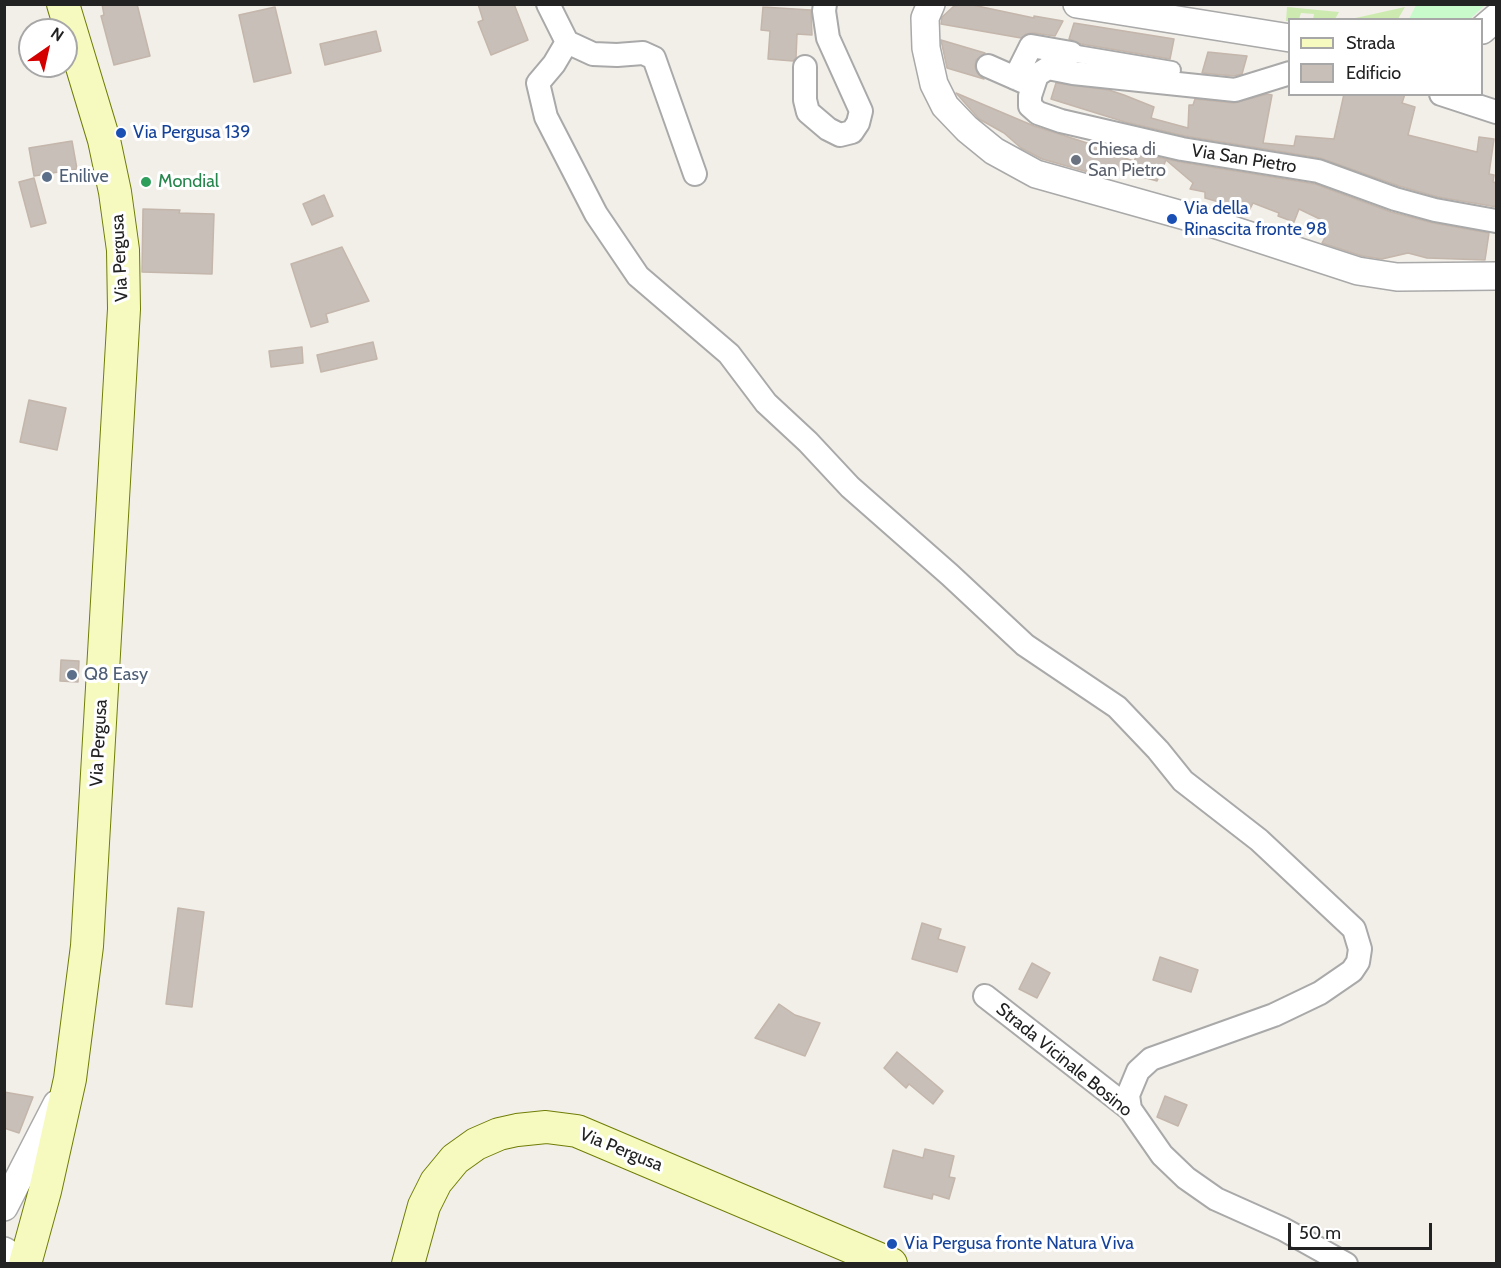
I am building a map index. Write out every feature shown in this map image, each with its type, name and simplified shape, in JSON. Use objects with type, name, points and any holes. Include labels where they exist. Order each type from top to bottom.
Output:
[{"type":"main road","points":[[63,4],[96,111]]},
{"type":"main road","points":[[81,4],[96,111]]},
{"type":"main road","name":"Via Pergusa","points":[[25,1263],[45,1191],[70,1079],[87,946],[124,309],[123,250],[115,192],[96,111]]},
{"type":"main road","name":"Via Pergusa","points":[[408,1263],[424,1206],[436,1182],[455,1159],[476,1144],[499,1134],[546,1127],[577,1131],[891,1263]]},
{"type":"street","points":[[548,4],[567,42],[593,54],[617,55],[643,52],[654,58],[695,174]]},
{"type":"street","points":[[805,67],[805,100],[808,112],[828,129],[840,135],[852,132],[858,123],[861,111],[828,38],[825,4]]},
{"type":"street","points":[[931,4],[925,18],[926,48],[934,84],[945,106],[967,129],[994,151],[1036,174],[1214,224],[1358,271],[1397,277],[1497,276]]},
{"type":"street","points":[[1077,4],[1288,38]]},
{"type":"street","points":[[1483,29],[1497,18]]},
{"type":"street","points":[[567,42],[554,64],[538,83],[546,117],[596,214],[638,276],[729,354],[766,403],[808,442],[850,487],[1025,645],[1117,707],[1158,750],[1183,781],[1259,840],[1354,929],[1360,949],[1358,962],[1353,971],[1320,993],[1274,1015],[1151,1059],[1138,1071],[1128,1095],[1130,1109]]},
{"type":"street","points":[[1024,82],[1030,46],[1172,70]]},
{"type":"street","points":[[988,66],[1024,82]]},
{"type":"street","points":[[1024,82],[1048,68],[1073,73],[1235,90],[1288,74]]},
{"type":"street","name":"Via San Pietro","points":[[1024,82],[1030,106],[1038,113],[1061,121],[1182,149],[1318,171],[1395,199],[1435,210],[1497,221]]},
{"type":"street","points":[[1447,96],[1497,112]]},
{"type":"street","name":"Strada Vicinale Bosino","points":[[986,996],[1130,1109],[1162,1155],[1186,1178],[1216,1199],[1283,1229],[1346,1263]]},
{"type":"street","points":[[4,1207],[70,1079]]},
{"type":"street","points":[[4,1251],[15,1258],[18,1263]]},
{"type":"green space","points":[[1416,5],[1485,5],[1471,18],[1410,18]]},
{"type":"green space","points":[[1287,7],[1339,12],[1336,18],[1313,18],[1314,14],[1301,13],[1299,18],[1288,18],[1286,21]]},
{"type":"green space","points":[[1405,7],[1399,18],[1356,18]]},
{"type":"building","points":[[102,4],[137,4],[150,56],[114,65],[101,16],[104,15]]},
{"type":"building","points":[[478,4],[514,4],[528,40],[491,55],[478,22],[483,20]]},
{"type":"building","points":[[968,4],[1034,18],[1034,16],[1063,21],[1055,36],[1033,33],[1021,38],[941,24],[942,17],[954,6]]},
{"type":"building","points":[[275,7],[291,73],[254,82],[239,15]]},
{"type":"building","points":[[763,7],[811,10],[812,35],[797,34],[796,58],[793,61],[768,59],[770,31],[761,30]]},
{"type":"building","points":[[1074,23],[1174,39],[1170,59],[1081,44],[1069,39]]},
{"type":"building","points":[[376,31],[381,51],[325,65],[320,44]]},
{"type":"building","points":[[941,40],[985,53],[976,60],[975,67],[984,79],[947,68]]},
{"type":"building","points":[[1208,52],[1247,56],[1242,74],[1234,76],[1202,73]]},
{"type":"building","points":[[1056,83],[1109,90],[1154,107],[1151,118],[1188,128],[1189,105],[1193,105],[1195,99],[1234,103],[1267,94],[1272,95],[1263,143],[1294,146],[1296,136],[1334,139],[1344,96],[1404,96],[1402,103],[1415,107],[1408,135],[1477,152],[1479,137],[1494,139],[1489,174],[1494,175],[1493,182],[1497,183],[1497,207],[1438,197],[1320,158],[1185,136],[1125,122],[1051,99]]},
{"type":"building","points":[[956,93],[1034,126],[1109,150],[1109,153],[1134,161],[1138,153],[1315,184],[1391,212],[1433,223],[1489,233],[1485,260],[1427,258],[1408,253],[1382,259],[1362,256],[1322,243],[1328,232],[1324,228],[1326,222],[1299,209],[1294,222],[1278,216],[1279,213],[1253,203],[1248,213],[1205,198],[1205,192],[1190,189],[1193,183],[1166,160],[1157,181],[1111,168],[1109,178],[1042,159],[1021,148],[1004,133],[979,119]]},
{"type":"building","points":[[72,141],[77,169],[34,176],[29,148]]},
{"type":"building","points":[[34,178],[46,223],[31,227],[19,182]]},
{"type":"building","points":[[324,195],[333,216],[312,225],[303,204]]},
{"type":"building","points":[[143,209],[214,214],[212,274],[142,272]]},
{"type":"building","points":[[342,247],[369,301],[326,314],[328,322],[311,327],[291,264]]},
{"type":"building","points":[[373,342],[377,359],[321,372],[317,355]]},
{"type":"building","points":[[302,347],[303,363],[271,367],[269,351]]},
{"type":"building","points":[[29,400],[66,408],[57,450],[20,442]]},
{"type":"building","points":[[61,660],[79,661],[78,682],[60,681]]},
{"type":"building","points":[[178,908],[204,912],[192,1007],[166,1004]]},
{"type":"building","points":[[922,923],[941,929],[938,939],[965,947],[957,972],[912,959]]},
{"type":"building","points":[[1160,957],[1198,970],[1191,992],[1153,980]]},
{"type":"building","points":[[1032,963],[1050,973],[1037,998],[1019,989]]},
{"type":"building","points":[[779,1004],[795,1015],[820,1023],[805,1056],[755,1038]]},
{"type":"building","points":[[897,1052],[943,1091],[933,1104],[909,1084],[906,1088],[884,1068]]},
{"type":"building","points":[[4,1092],[33,1097],[19,1133],[4,1128]]},
{"type":"building","points":[[1165,1096],[1187,1105],[1178,1126],[1157,1117]]},
{"type":"building","points":[[925,1149],[954,1156],[949,1177],[955,1178],[949,1199],[933,1194],[932,1199],[884,1187],[893,1150],[923,1158]]},
{"type":"place","name":"Via Pergusa 139","points":[[121,133]]},
{"type":"place","name":"Chiesa di San Pietro","points":[[1076,160]]},
{"type":"place","name":"Enilive","points":[[47,177]]},
{"type":"place","name":"Mondial","points":[[146,182]]},
{"type":"place","name":"Via della Rinascita fronte 98","points":[[1172,219]]},
{"type":"place","name":"Q8 Easy","points":[[72,675]]},
{"type":"place","name":"Via Pergusa fronte Natura Viva","points":[[892,1244]]}]
